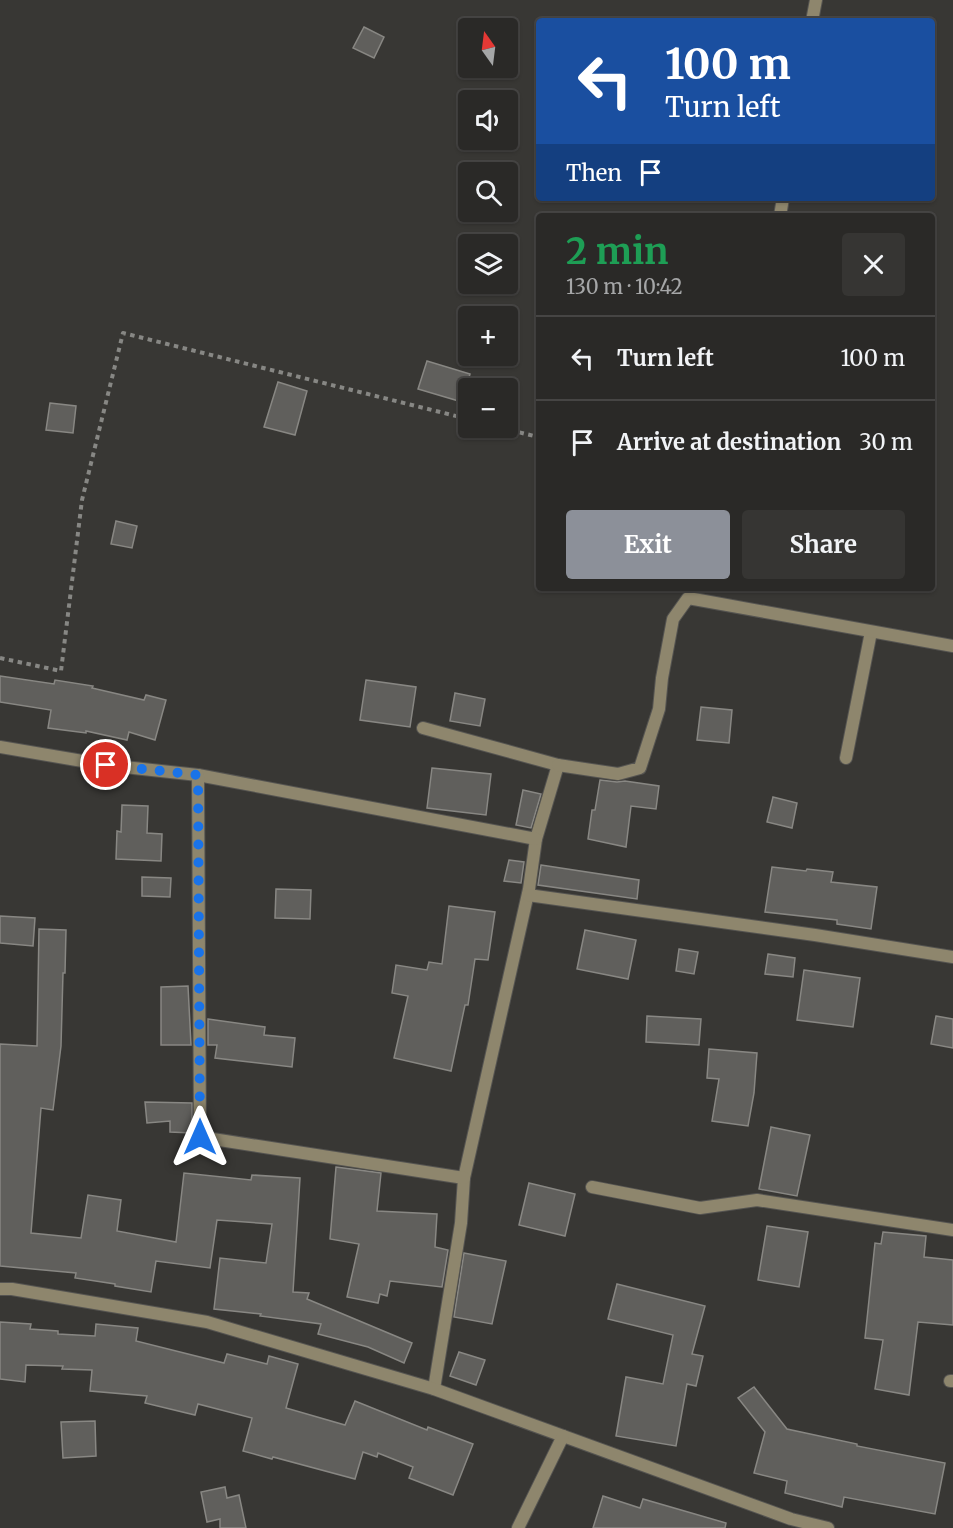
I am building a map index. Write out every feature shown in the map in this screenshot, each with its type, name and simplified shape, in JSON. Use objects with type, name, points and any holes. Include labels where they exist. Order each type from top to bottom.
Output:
[{"type":"street","points":[[813,18],[816,0]]},
{"type":"street","points":[[423,728],[558,765],[618,774],[640,768],[659,709],[662,678],[673,619],[689,593],[871,632],[953,646]]},
{"type":"street","points":[[846,758],[871,632]]},
{"type":"street","points":[[0,747],[106,765],[198,775],[536,839]]},
{"type":"street","points":[[434,1389],[462,1223],[464,1178],[528,895],[536,839],[558,765]]},
{"type":"street","points":[[198,775],[200,1137],[464,1178]]},
{"type":"street","points":[[528,895],[815,935],[953,957]]},
{"type":"street","points":[[592,1187],[700,1208],[757,1200],[953,1230]]},
{"type":"street","points":[[6,1289],[207,1322],[434,1389],[791,1519],[828,1528]]},
{"type":"street","points":[[518,1528],[563,1436]]},
{"type":"path","points":[[0,658],[61,671],[82,500],[123,333],[458,417]]},
{"type":"path","points":[[518,432],[536,436]]},
{"type":"building","points":[[364,27],[384,37],[374,58],[353,48]]},
{"type":"building","points":[[427,361],[470,374],[469,378],[458,378],[458,401],[418,389]]},
{"type":"building","points":[[278,382],[307,391],[295,435],[264,427]]},
{"type":"building","points":[[50,403],[76,406],[73,433],[46,430]]},
{"type":"building","points":[[116,521],[137,526],[132,548],[111,544]]},
{"type":"building","points":[[0,676],[54,684],[55,680],[93,686],[92,688],[144,700],[146,695],[166,700],[155,740],[129,732],[127,740],[86,731],[86,733],[48,728],[51,710],[0,702]]},
{"type":"building","points":[[366,680],[416,687],[410,727],[360,720]]},
{"type":"building","points":[[455,693],[485,699],[480,726],[450,721]]},
{"type":"building","points":[[701,707],[732,710],[729,743],[697,740]]},
{"type":"building","points":[[432,768],[491,774],[486,815],[427,808]]},
{"type":"building","points":[[600,780],[659,786],[656,809],[631,806],[626,847],[588,839],[592,810],[595,810]]},
{"type":"building","points":[[523,790],[541,794],[531,828],[516,825]]},
{"type":"building","points":[[773,797],[797,803],[792,828],[767,822]]},
{"type":"building","points":[[122,805],[148,806],[147,833],[162,834],[161,861],[116,859],[117,831],[121,832]]},
{"type":"building","points":[[509,860],[524,862],[521,883],[504,881]]},
{"type":"building","points":[[541,865],[639,880],[637,899],[538,885]]},
{"type":"building","points":[[772,867],[833,872],[831,882],[877,887],[871,929],[837,924],[837,920],[765,912]]},
{"type":"building","points":[[142,877],[171,878],[170,897],[142,896]]},
{"type":"building","points":[[276,889],[311,890],[310,919],[275,918]]},
{"type":"building","points":[[449,906],[495,912],[488,960],[475,959],[468,1005],[465,1005],[451,1071],[394,1058],[408,996],[392,993],[396,965],[427,970],[429,962],[442,964]]},
{"type":"building","points":[[0,916],[35,918],[33,946],[0,943]]},
{"type":"building","points":[[39,929],[66,930],[65,973],[63,973],[61,1046],[53,1110],[41,1108],[31,1233],[81,1238],[88,1195],[121,1200],[117,1231],[176,1242],[184,1173],[251,1180],[252,1175],[300,1178],[293,1292],[309,1293],[307,1299],[412,1343],[404,1363],[368,1347],[318,1334],[321,1324],[214,1309],[220,1258],[266,1263],[272,1224],[217,1220],[210,1268],[156,1261],[151,1292],[75,1278],[76,1273],[0,1266],[0,1044],[37,1046]]},
{"type":"building","points":[[585,930],[636,940],[628,979],[577,969]]},
{"type":"building","points":[[679,949],[698,952],[694,974],[676,971]]},
{"type":"building","points":[[768,954],[795,958],[793,977],[765,974]]},
{"type":"building","points":[[804,970],[860,978],[853,1027],[797,1020]]},
{"type":"building","points":[[188,986],[191,1045],[161,1045],[161,987]]},
{"type":"building","points":[[647,1016],[701,1019],[699,1045],[646,1042]]},
{"type":"building","points":[[936,1016],[953,1019],[953,1048],[931,1044]]},
{"type":"building","points":[[208,1019],[265,1027],[264,1035],[295,1038],[292,1067],[215,1058],[217,1045],[208,1045]]},
{"type":"building","points":[[709,1049],[757,1053],[754,1093],[748,1126],[712,1121],[719,1079],[707,1078]]},
{"type":"building","points":[[145,1102],[192,1103],[192,1133],[170,1132],[170,1121],[147,1123]]},
{"type":"building","points":[[771,1127],[810,1135],[797,1196],[759,1189]]},
{"type":"building","points":[[336,1167],[381,1173],[377,1211],[437,1214],[435,1247],[448,1250],[442,1287],[390,1281],[387,1296],[380,1294],[378,1303],[347,1297],[359,1244],[330,1239]]},
{"type":"building","points":[[529,1183],[575,1194],[565,1236],[519,1225]]},
{"type":"building","points":[[767,1226],[808,1232],[799,1287],[758,1280]]},
{"type":"building","points":[[883,1232],[926,1236],[924,1257],[953,1260],[953,1325],[918,1322],[909,1395],[875,1389],[883,1340],[865,1338],[875,1243],[881,1244]]},
{"type":"building","points":[[464,1253],[506,1261],[492,1324],[454,1317]]},
{"type":"building","points":[[617,1284],[705,1306],[692,1354],[703,1356],[696,1386],[687,1384],[676,1446],[616,1436],[626,1377],[663,1384],[673,1335],[608,1319]]},
{"type":"building","points":[[0,1322],[31,1324],[30,1329],[58,1331],[58,1334],[95,1336],[96,1324],[138,1328],[136,1341],[224,1363],[227,1354],[267,1364],[269,1356],[298,1364],[286,1408],[345,1425],[355,1401],[427,1430],[428,1427],[473,1444],[453,1495],[409,1478],[413,1467],[378,1453],[377,1457],[363,1452],[355,1479],[273,1457],[272,1459],[243,1451],[252,1418],[198,1404],[195,1415],[145,1403],[147,1396],[90,1391],[92,1370],[26,1365],[25,1382],[0,1379]]},
{"type":"building","points":[[459,1352],[485,1360],[476,1385],[450,1376]]},
{"type":"building","points":[[754,1387],[787,1429],[857,1444],[857,1446],[945,1463],[935,1514],[844,1497],[842,1507],[785,1493],[787,1481],[754,1473],[765,1432],[738,1398]]},
{"type":"building","points":[[95,1421],[96,1456],[63,1458],[61,1422]]},
{"type":"building","points":[[225,1487],[227,1498],[239,1495],[246,1528],[220,1528],[220,1519],[207,1522],[201,1492]]},
{"type":"building","points":[[603,1496],[640,1508],[643,1499],[726,1523],[725,1528],[593,1528]]},
{"type":"route","points":[[106,765],[198,775],[200,1137]]}]
